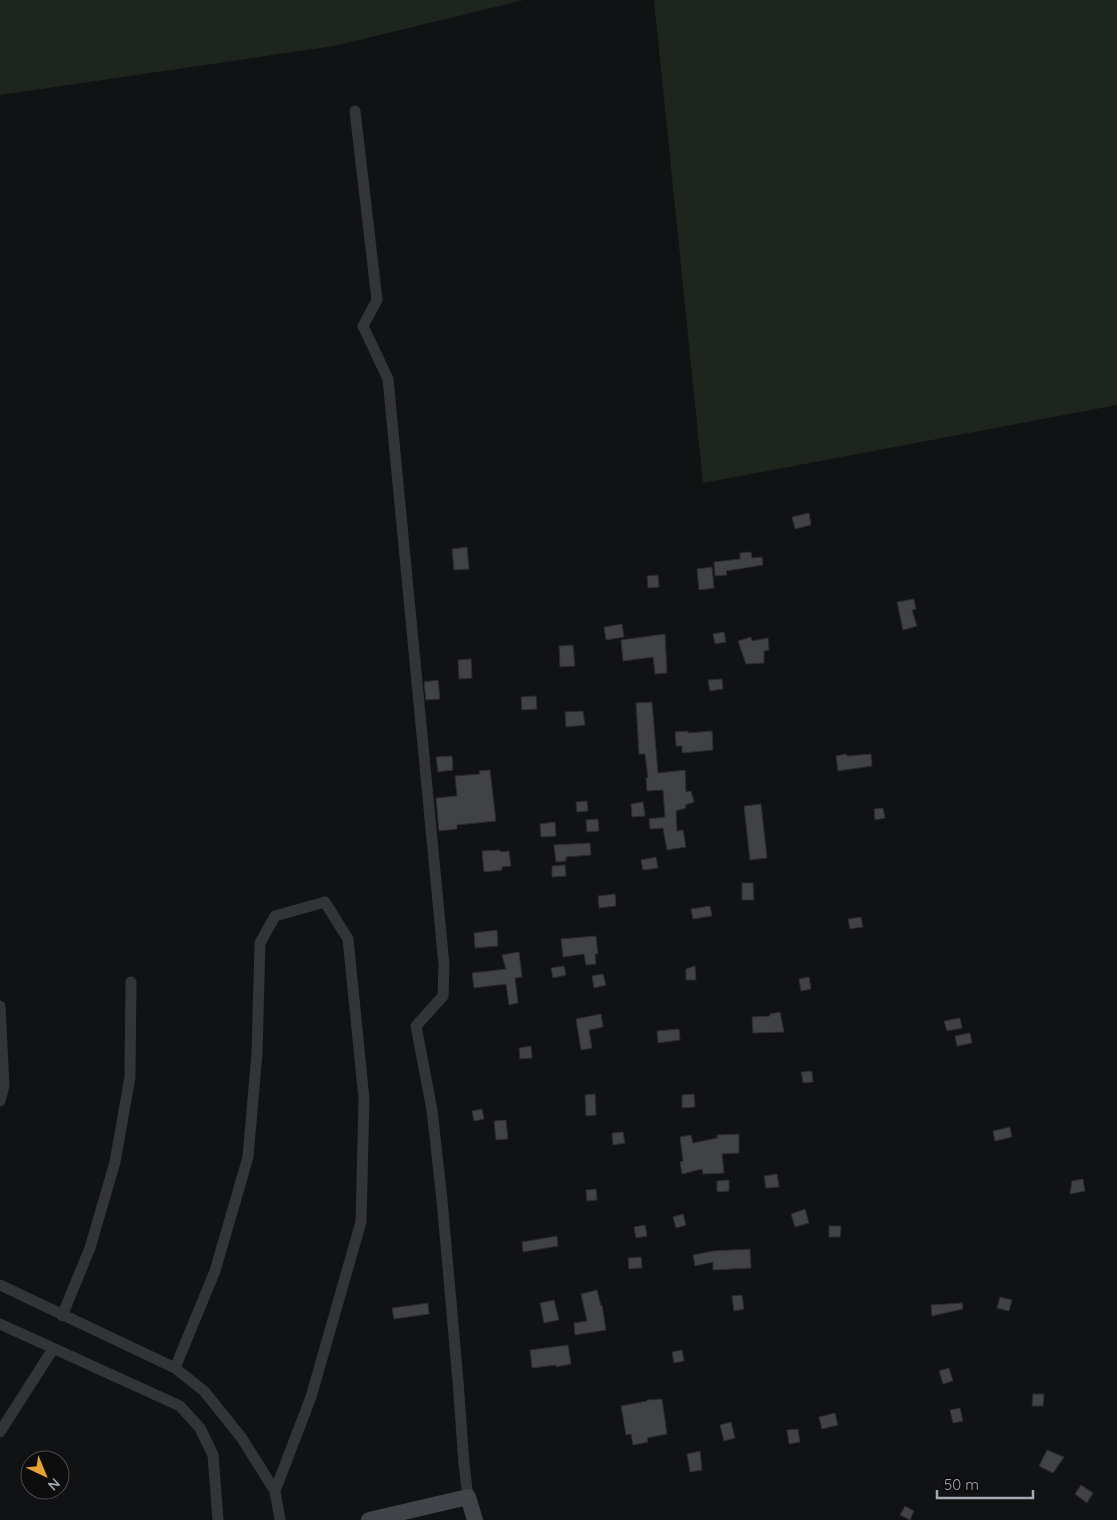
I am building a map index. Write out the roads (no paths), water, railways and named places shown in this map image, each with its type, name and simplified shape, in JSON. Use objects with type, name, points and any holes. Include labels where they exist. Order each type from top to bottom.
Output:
[{"type":"main road","points":[[369,1520],[468,1497],[475,1520]]},
{"type":"street","points":[[354,111],[377,300],[363,326],[388,379],[444,965],[443,996],[416,1026],[432,1110],[468,1497]]},
{"type":"street","points":[[175,1368],[215,1272],[248,1157],[257,1052],[260,943],[275,916],[325,902],[348,938],[364,1099],[361,1222],[312,1397],[275,1491]]},
{"type":"street","points":[[62,1316],[90,1248],[115,1162],[130,1077],[131,982]]},
{"type":"street","points":[[0,1006],[4,1086],[0,1101]]},
{"type":"street","points":[[0,1285],[175,1368],[204,1390],[241,1437],[275,1491],[280,1520]]},
{"type":"street","points":[[0,1324],[180,1406],[200,1428],[213,1455],[218,1520]]},
{"type":"street","points":[[0,1432],[53,1349]]}]
